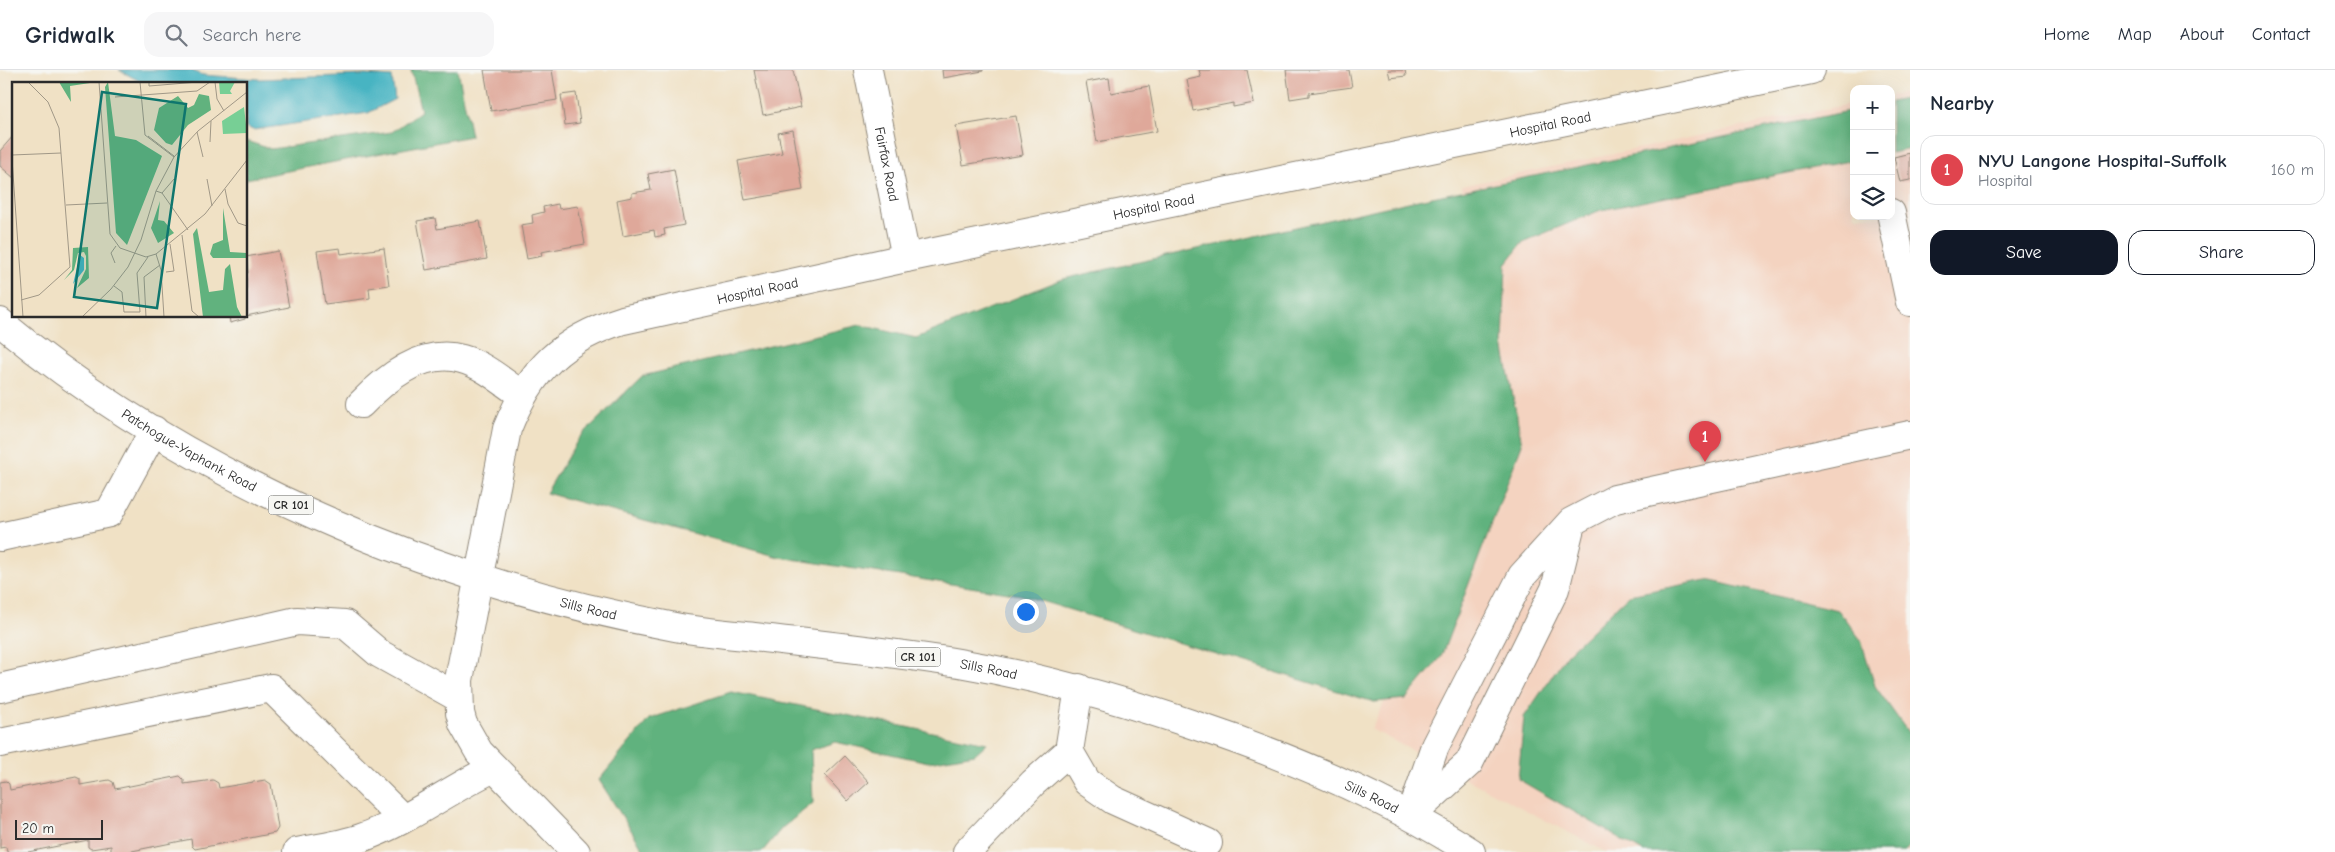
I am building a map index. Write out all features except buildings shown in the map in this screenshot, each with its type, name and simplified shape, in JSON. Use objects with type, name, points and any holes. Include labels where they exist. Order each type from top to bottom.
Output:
[{"type":"street","name":"Fairfax Road","points":[[868,70],[906,258]]},
{"type":"street","name":"Hospital Road","points":[[576,852],[479,752],[463,724],[459,698],[459,680],[507,429],[522,395],[554,357],[579,337],[598,328],[650,314],[906,258],[1811,70]]},
{"type":"street","points":[[1892,220],[1910,302]]},
{"type":"street","name":"Patchogue-Yaphank Road","points":[[0,322],[22,340],[115,406],[154,430],[288,503],[344,529],[423,560],[480,577]]},
{"type":"street","points":[[361,404],[376,388],[396,374],[415,364],[448,357],[463,359],[522,395]]},
{"type":"street","points":[[0,537],[108,513],[154,430]]},
{"type":"street","points":[[1411,815],[1435,746],[1522,576],[1571,522],[1615,499],[1910,435]]},
{"type":"street","points":[[1411,815],[1469,763],[1555,590],[1571,522]]},
{"type":"street","name":"Sills Road","points":[[480,577],[606,613],[678,628],[947,662],[1018,674],[1079,688],[1226,736],[1301,764],[1411,815],[1471,852]]},
{"type":"street","points":[[0,688],[297,621],[345,624],[380,654],[459,698]]},
{"type":"street","points":[[0,743],[271,688],[402,818]]},
{"type":"street","points":[[1079,688],[1069,751],[1087,782],[1113,800],[1208,843]]},
{"type":"street","points":[[967,852],[1033,783],[1069,751]]},
{"type":"street","points":[[297,852],[361,838],[426,807],[470,779],[494,768]]},
{"type":"shaded area","points":[[1910,91],[1910,852],[1606,852],[1371,729],[1497,476],[1504,449],[1462,186],[1850,104],[1850,220],[1895,220],[1895,94]]},
{"type":"green space","points":[[411,70],[458,70],[471,136],[248,179],[248,142],[271,149],[392,132],[421,111]]},
{"type":"green space","points":[[1910,98],[1910,149],[1895,152],[1895,130],[1895,101]]},
{"type":"green space","points":[[1850,111],[1850,161],[1601,210],[1523,242],[1506,264],[1503,344],[1522,444],[1441,657],[1406,699],[1374,702],[1021,595],[779,557],[546,493],[579,438],[642,376],[860,325],[916,338],[1063,279],[1413,201]]},
{"type":"green space","points":[[1707,580],[1838,610],[1861,640],[1875,686],[1910,735],[1910,847],[1904,852],[1643,852],[1518,779],[1524,717],[1567,654],[1629,595]]},
{"type":"green space","points":[[731,692],[987,743],[975,754],[928,762],[835,742],[811,750],[813,803],[782,828],[762,852],[645,852],[599,780],[649,719]]},
{"type":"water","points":[[119,70],[190,70],[203,75],[259,79],[365,75],[392,77],[395,99],[368,113],[253,130],[248,128],[248,82],[141,82]]},
{"type":"place","name":"NYU Langone Hospital-Suffolk","points":[[1705,462]]}]
